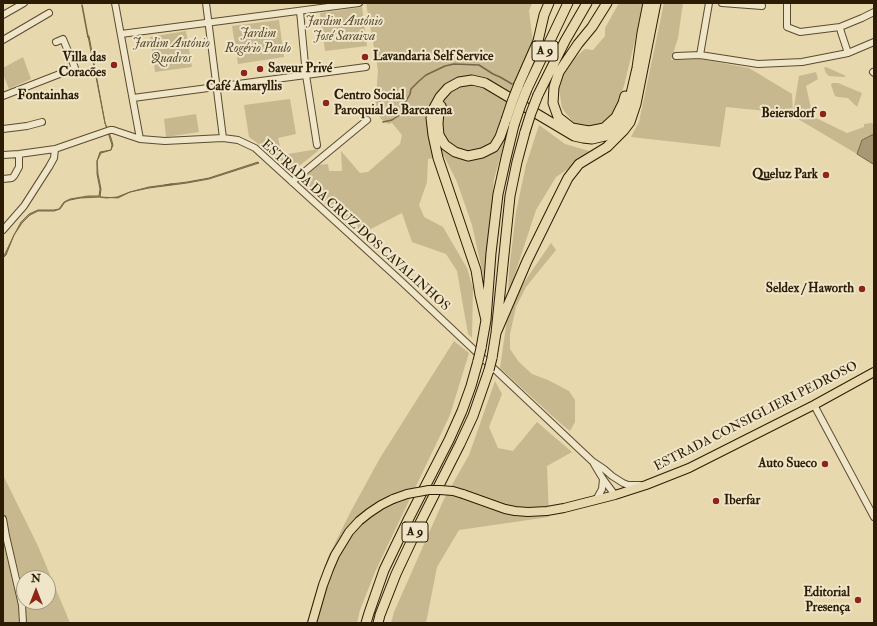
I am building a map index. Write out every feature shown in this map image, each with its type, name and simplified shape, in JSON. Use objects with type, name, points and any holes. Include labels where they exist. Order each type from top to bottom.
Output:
[{"type":"highway","points":[[549,3],[544,15],[538,41],[519,84],[512,102],[506,120],[500,137],[494,146],[482,153],[468,156],[455,152],[445,144],[440,135],[438,124],[439,111],[443,102],[452,93],[462,88],[473,86],[484,89],[500,97],[572,140],[582,144],[592,144],[616,138]]},
{"type":"highway","name":"A 9","points":[[366,623],[384,570],[446,446],[462,411],[471,386],[481,348],[486,320],[491,253],[498,194],[514,125],[527,90],[568,3]]},
{"type":"highway","name":"A 9","points":[[378,623],[399,567],[473,416],[489,370],[496,333],[510,196],[525,132],[538,95],[565,41],[587,3]]},
{"type":"highway","points":[[607,3],[592,27],[578,44],[559,72],[554,87],[553,103],[558,117],[572,128],[589,131],[604,128],[616,117],[623,103],[631,68],[642,33]]},
{"type":"highway","points":[[486,320],[476,270],[438,158],[431,118],[434,108],[440,97],[448,88],[459,82],[472,80],[491,86],[574,136],[592,139],[605,136],[619,126],[626,115],[637,68],[648,3]]},
{"type":"highway","points":[[496,333],[527,261],[568,178],[579,164],[607,147],[630,122],[636,104],[656,3]]},
{"type":"main road","name":"ESTRADA CONSIGLIERI PEDROSO","points":[[312,623],[329,569],[349,532],[369,513],[393,499],[407,494],[428,490],[453,491],[495,506],[515,511],[528,512],[564,508],[616,495],[689,468],[814,405],[874,372]]},
{"type":"street","points":[[3,15],[24,3]]},
{"type":"street","points":[[115,3],[140,139]]},
{"type":"street","points":[[206,3],[223,138]]},
{"type":"street","points":[[121,34],[359,3]]},
{"type":"street","points":[[700,55],[709,3]]},
{"type":"street","points":[[722,3],[762,6]]},
{"type":"street","points":[[787,3],[786,27],[800,32],[840,27],[874,12]]},
{"type":"street","points":[[300,11],[306,75],[316,145]]},
{"type":"street","points":[[3,40],[49,13]]},
{"type":"street","points":[[840,27],[840,32],[848,53]]},
{"type":"street","points":[[3,96],[75,68],[63,39],[56,42]]},
{"type":"street","points":[[676,56],[700,55],[758,64],[802,62],[848,53],[874,42]]},
{"type":"street","points":[[133,98],[366,67]]},
{"type":"street","points":[[292,182],[367,120]]},
{"type":"street","points":[[3,129],[27,126],[42,122]]},
{"type":"street","name":"ESTRADA DA CRUZ DOS CAVALINHOS","points":[[3,155],[55,149],[110,130],[140,139],[165,141],[223,138],[238,140],[254,148],[401,281],[592,461],[623,483],[646,485]]},
{"type":"street","points":[[3,230],[24,206],[54,158],[55,149]]},
{"type":"street","points":[[3,179],[12,178],[14,176],[19,167],[19,154]]},
{"type":"street","points":[[814,405],[874,517]]},
{"type":"street","name":"ESTRADA DA CRUZ DOS CAVALINHOS","points":[[592,461],[603,479],[616,495]]},
{"type":"street","points":[[612,476],[616,485],[616,495]]},
{"type":"street","points":[[596,500],[602,489],[603,479]]},
{"type":"street","points":[[3,519],[22,605],[23,623]]},
{"type":"green space","points":[[366,3],[532,3],[529,11],[533,43],[494,179],[485,284],[472,225],[457,182],[444,156],[428,159],[427,182],[419,205],[424,217],[443,227],[467,268],[473,288],[472,338],[468,334],[457,271],[446,254],[412,242],[402,213],[363,233],[304,187],[304,179],[316,165],[328,164],[329,171],[342,171],[341,151],[360,173],[368,172],[400,144],[402,135],[392,123],[388,124],[382,120],[375,111],[378,70]]},
{"type":"green space","points":[[619,3],[644,3],[624,86],[614,113],[603,124],[594,127],[583,127],[576,125],[562,108],[559,89],[561,79],[568,64],[585,49],[593,50],[605,36],[605,28]]},
{"type":"green space","points":[[664,3],[683,3],[678,38],[671,60],[700,59],[749,68],[792,94],[793,113],[799,76],[816,72],[818,79],[806,86],[810,104],[816,118],[847,133],[864,127],[864,124],[871,123],[874,124],[874,135],[862,140],[857,154],[793,116],[790,120],[786,113],[726,107],[720,147],[631,137],[639,122]]},
{"type":"green space","name":"Jardim António José Saraiva","points":[[362,7],[367,46],[325,51],[320,13]]},
{"type":"green space","name":"Jardim Rogério Paulo","points":[[279,20],[284,57],[238,64],[232,26]]},
{"type":"green space","name":"Jardim António Quadros","points":[[186,31],[192,67],[155,72],[150,37]]},
{"type":"green space","points":[[23,57],[31,79],[9,89],[3,74],[3,68]]},
{"type":"green space","points":[[826,67],[846,76],[829,76],[824,68]]},
{"type":"green space","points":[[832,83],[838,83],[862,93],[857,107],[848,98],[835,96],[831,85]]},
{"type":"green space","points":[[290,99],[296,134],[278,138],[282,155],[319,150],[294,169],[284,166],[272,154],[249,137],[244,105]]},
{"type":"green space","points":[[196,114],[199,132],[166,137],[164,119]]},
{"type":"green space","points":[[539,125],[565,144],[593,152],[556,177],[536,210],[508,295],[509,271],[516,212],[526,165]]},
{"type":"green space","points":[[551,243],[556,250],[526,287],[516,307],[510,334],[510,349],[519,362],[532,374],[548,380],[569,391],[575,400],[575,422],[570,431],[500,368],[507,319],[516,296]]},
{"type":"green space","points":[[454,341],[469,353],[450,415],[375,572],[360,610],[357,623],[310,623],[313,606],[328,557],[351,511],[380,458]]},
{"type":"green space","points":[[495,381],[502,394],[489,427],[498,448],[513,451],[537,422],[572,452],[547,466],[549,517],[459,530],[437,567],[426,623],[391,623],[394,612],[444,499],[469,455]]},
{"type":"green space","points":[[3,475],[38,546],[48,570],[18,570],[3,514]]},
{"type":"green space","points":[[3,534],[16,588],[16,610],[20,610],[21,623],[3,623]]},
{"type":"green space","points":[[56,589],[70,623],[26,623],[25,610],[56,610]]},
{"type":"shaded area","points":[[88,36],[89,36],[105,123]]},
{"type":"shaded area","points":[[105,123],[113,145],[111,150],[112,145]]},
{"type":"shaded area","points":[[874,135],[873,164],[857,154],[862,140]]},
{"type":"shaded area","points":[[111,150],[101,153],[97,161],[100,152]]},
{"type":"shaded area","points":[[97,161],[101,189],[100,197],[70,200],[65,202],[60,209],[54,211],[38,211],[30,215],[22,223],[14,235],[21,222],[29,214],[38,210],[59,209],[64,202],[70,199],[99,196],[100,189],[97,174]]},
{"type":"shaded area","points":[[258,162],[259,163],[209,179],[130,192],[149,187],[209,178]]},
{"type":"shaded area","points":[[130,192],[118,198],[111,198],[117,197]]},
{"type":"shaded area","points":[[14,235],[6,255],[3,258]]},
{"type":"waterway","points":[[82,5],[88,37]]},
{"type":"waterway","points":[[383,122],[392,120],[398,116],[402,111],[411,89],[419,81],[426,75],[445,66],[454,64],[479,65],[512,84]]},
{"type":"waterway","points":[[165,185],[173,184]]},
{"type":"place","name":"Lavandaria Self Service","points":[[365,57]]},
{"type":"place","name":"Villa das Coracões","points":[[114,65]]},
{"type":"place","name":"Saveur Privé","points":[[260,69]]},
{"type":"place","name":"Café Amaryllis","points":[[244,73]]},
{"type":"place","name":"Centro Social Paroquial de Barcarena","points":[[326,103]]},
{"type":"place","name":"Beiersdorf","points":[[823,114]]},
{"type":"place","name":"Queluz Park","points":[[826,175]]},
{"type":"place","name":"Seldex / Haworth","points":[[862,289]]},
{"type":"place","name":"Auto Sueco","points":[[825,464]]},
{"type":"place","name":"Iberfar","points":[[716,501]]},
{"type":"place","name":"Editorial Presença","points":[[858,600]]},
{"type":"district","name":"Fontainhas","points":[[48,96]]}]
